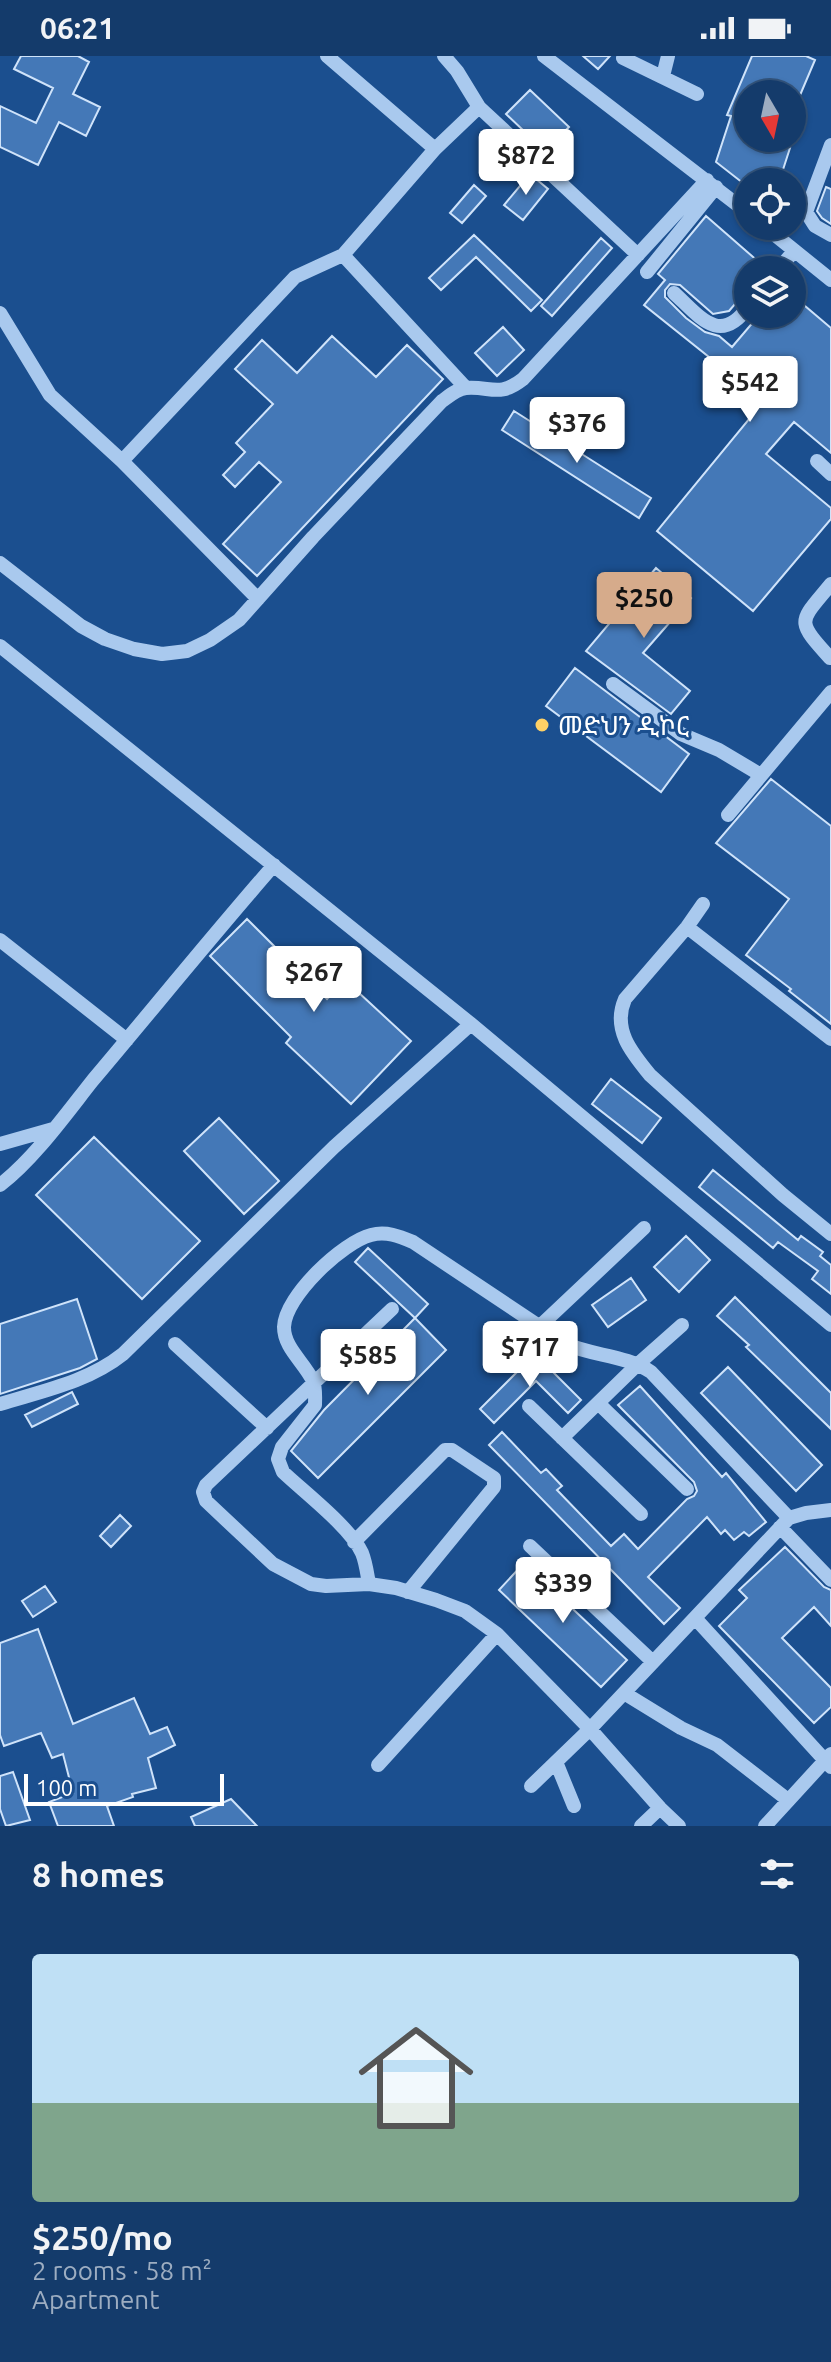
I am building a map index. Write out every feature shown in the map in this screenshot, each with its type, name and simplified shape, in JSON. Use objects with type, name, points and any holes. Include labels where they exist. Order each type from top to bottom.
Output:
[{"type":"street","points":[[327,56],[435,149]]},
{"type":"street","points":[[444,56],[479,107],[638,255]]},
{"type":"street","points":[[544,56],[734,202]]},
{"type":"street","points":[[663,76],[668,56]]},
{"type":"street","points":[[623,58],[697,94]]},
{"type":"street","points":[[122,461],[295,277],[343,255],[435,149],[479,107]]},
{"type":"street","points":[[831,145],[806,212],[815,226],[831,235]]},
{"type":"street","points":[[0,563],[81,626],[105,639],[162,654],[187,651],[210,640],[239,620],[442,401],[466,388],[496,392],[515,386],[638,255],[711,184]]},
{"type":"street","points":[[647,272],[711,184]]},
{"type":"street","points":[[781,240],[831,280]]},
{"type":"street","points":[[790,256],[794,251]]},
{"type":"street","points":[[343,255],[466,388]]},
{"type":"street","points":[[674,293],[704,320],[717,327],[734,323]]},
{"type":"street","points":[[0,313],[50,395],[122,461],[258,599]]},
{"type":"street","points":[[817,461],[831,474]]},
{"type":"street","points":[[830,658],[807,632],[805,623],[807,613],[831,584]]},
{"type":"street","points":[[0,646],[471,1024],[831,1325]]},
{"type":"street","points":[[613,684],[681,734],[719,750],[761,775]]},
{"type":"street","points":[[728,815],[831,692]]},
{"type":"street","points":[[0,1185],[11,1177],[53,1129],[200,949],[274,865]]},
{"type":"street","points":[[703,904],[625,999],[619,1022],[625,1038],[650,1075],[831,1234]]},
{"type":"street","points":[[687,927],[831,1039]]},
{"type":"street","points":[[0,940],[127,1040]]},
{"type":"street","points":[[0,1404],[108,1367],[334,1147],[471,1024]]},
{"type":"street","points":[[0,1144],[53,1129]]},
{"type":"street","points":[[540,1326],[644,1228]]},
{"type":"street","points":[[369,1584],[361,1550],[283,1472],[278,1459],[282,1447],[315,1405],[314,1383],[286,1341],[286,1316],[292,1303],[317,1272],[350,1245],[367,1236],[382,1233],[413,1242],[579,1350],[638,1364],[651,1372],[785,1523],[831,1580]]},
{"type":"street","points":[[392,1309],[206,1485],[203,1492],[206,1501],[273,1564],[311,1584],[369,1584],[408,1592],[465,1611],[497,1634],[679,1826]]},
{"type":"street","points":[[562,1438],[682,1325]]},
{"type":"street","points":[[175,1344],[267,1428]]},
{"type":"street","points":[[598,1403],[687,1489]]},
{"type":"street","points":[[529,1406],[641,1514]]},
{"type":"street","points":[[354,1542],[445,1450],[452,1450],[494,1478],[494,1487],[408,1592]]},
{"type":"street","points":[[531,1786],[590,1729],[785,1523],[806,1513],[831,1510]]},
{"type":"street","points":[[530,1546],[653,1662]]},
{"type":"street","points":[[695,1618],[829,1761],[765,1826]]},
{"type":"street","points":[[378,1765],[497,1634]]},
{"type":"street","points":[[624,1693],[681,1728],[717,1745],[788,1800]]},
{"type":"street","points":[[556,1762],[574,1806]]},
{"type":"street","points":[[641,1826],[660,1808]]},
{"type":"building","points":[[21,56],[78,56],[89,62],[73,94],[100,107],[86,136],[59,122],[38,165],[0,147],[0,106],[36,123],[53,88],[14,69]]},
{"type":"building","points":[[583,56],[610,56],[598,69]]},
{"type":"building","points":[[752,56],[806,56],[815,60],[806,81],[742,80]]},
{"type":"building","points":[[530,90],[569,127],[545,151],[506,114]]},
{"type":"building","points":[[734,98],[734,152],[789,152],[784,168],[734,168],[734,176],[716,162],[731,116],[727,115]]},
{"type":"building","points":[[530,174],[548,189],[523,220],[504,205]]},
{"type":"building","points":[[474,185],[486,196],[462,223],[450,213]]},
{"type":"building","points":[[826,187],[831,189],[831,224],[817,211]]},
{"type":"building","points":[[706,216],[752,256],[734,256],[734,305],[729,311],[713,314],[680,285],[670,284],[665,290],[665,297],[686,318],[732,347],[748,328],[806,328],[806,307],[831,328],[831,453],[794,422],[766,454],[831,508],[831,519],[753,611],[657,531],[764,401],[644,305],[665,280],[658,274]]},
{"type":"building","points":[[474,235],[542,300],[531,311],[476,257],[441,290],[429,278]]},
{"type":"building","points":[[601,238],[612,248],[552,316],[541,306]]},
{"type":"building","points":[[503,327],[524,350],[497,376],[475,353]]},
{"type":"building","points":[[332,336],[376,377],[407,345],[443,379],[257,576],[223,544],[281,482],[259,462],[235,487],[223,475],[245,452],[236,443],[273,404],[235,369],[262,340],[297,373]]},
{"type":"building","points":[[514,411],[651,498],[639,518],[502,430]]},
{"type":"building","points":[[656,568],[691,598],[643,653],[690,691],[671,714],[586,651]]},
{"type":"building","points":[[575,668],[689,754],[661,792],[546,706]]},
{"type":"building","points":[[771,779],[831,826],[831,1024],[746,955],[789,899],[716,843]]},
{"type":"building","points":[[247,919],[327,999],[345,980],[411,1041],[351,1104],[286,1043],[291,1037],[210,956]]},
{"type":"building","points":[[611,1079],[661,1118],[642,1143],[592,1104]]},
{"type":"building","points":[[219,1118],[279,1181],[244,1214],[184,1151]]},
{"type":"building","points":[[94,1137],[200,1241],[142,1299],[36,1195]]},
{"type":"building","points":[[713,1170],[798,1240],[801,1236],[823,1252],[820,1256],[831,1265],[831,1294],[812,1279],[818,1271],[778,1242],[773,1248],[699,1187]]},
{"type":"building","points":[[686,1236],[710,1260],[679,1292],[654,1267]]},
{"type":"building","points":[[368,1248],[428,1304],[415,1318],[355,1262]]},
{"type":"building","points":[[631,1278],[646,1300],[608,1327],[592,1305]]},
{"type":"building","points":[[735,1297],[831,1393],[831,1429],[717,1316]]},
{"type":"building","points":[[77,1299],[97,1359],[80,1368],[0,1394],[0,1324]]},
{"type":"building","points":[[415,1318],[446,1350],[318,1478],[291,1451],[324,1410]]},
{"type":"building","points":[[535,1354],[581,1400],[568,1413],[536,1381],[494,1423],[480,1409]]},
{"type":"building","points":[[728,1367],[822,1465],[796,1491],[701,1393]]},
{"type":"building","points":[[640,1386],[722,1477],[726,1473],[766,1522],[749,1536],[744,1532],[734,1540],[725,1530],[721,1534],[707,1517],[648,1577],[680,1608],[664,1624],[489,1445],[502,1432],[541,1473],[546,1469],[562,1486],[557,1490],[611,1546],[624,1534],[638,1549],[697,1491],[694,1482],[618,1405]]},
{"type":"building","points":[[72,1392],[78,1404],[32,1427],[25,1415]]},
{"type":"building","points":[[120,1515],[131,1526],[111,1547],[100,1536]]},
{"type":"building","points":[[785,1547],[824,1587],[831,1590],[831,1626],[814,1607],[782,1638],[831,1688],[831,1707],[814,1723],[719,1626],[747,1598],[739,1590]]},
{"type":"building","points":[[524,1563],[627,1660],[601,1687],[499,1590]]},
{"type":"building","points":[[45,1586],[56,1602],[33,1617],[22,1601]]},
{"type":"building","points":[[38,1629],[73,1724],[134,1698],[150,1734],[167,1727],[175,1745],[148,1758],[156,1788],[132,1794],[133,1797],[107,1806],[114,1826],[58,1826],[49,1802],[73,1793],[63,1754],[52,1758],[41,1733],[4,1746],[0,1735],[0,1643]]},
{"type":"building","points":[[13,1772],[30,1820],[6,1826],[0,1809],[0,1776]]},
{"type":"building","points":[[231,1799],[257,1826],[195,1826],[191,1817]]},
{"type":"place","name":"መድህን ዲኮር","points":[[542,725]]}]
